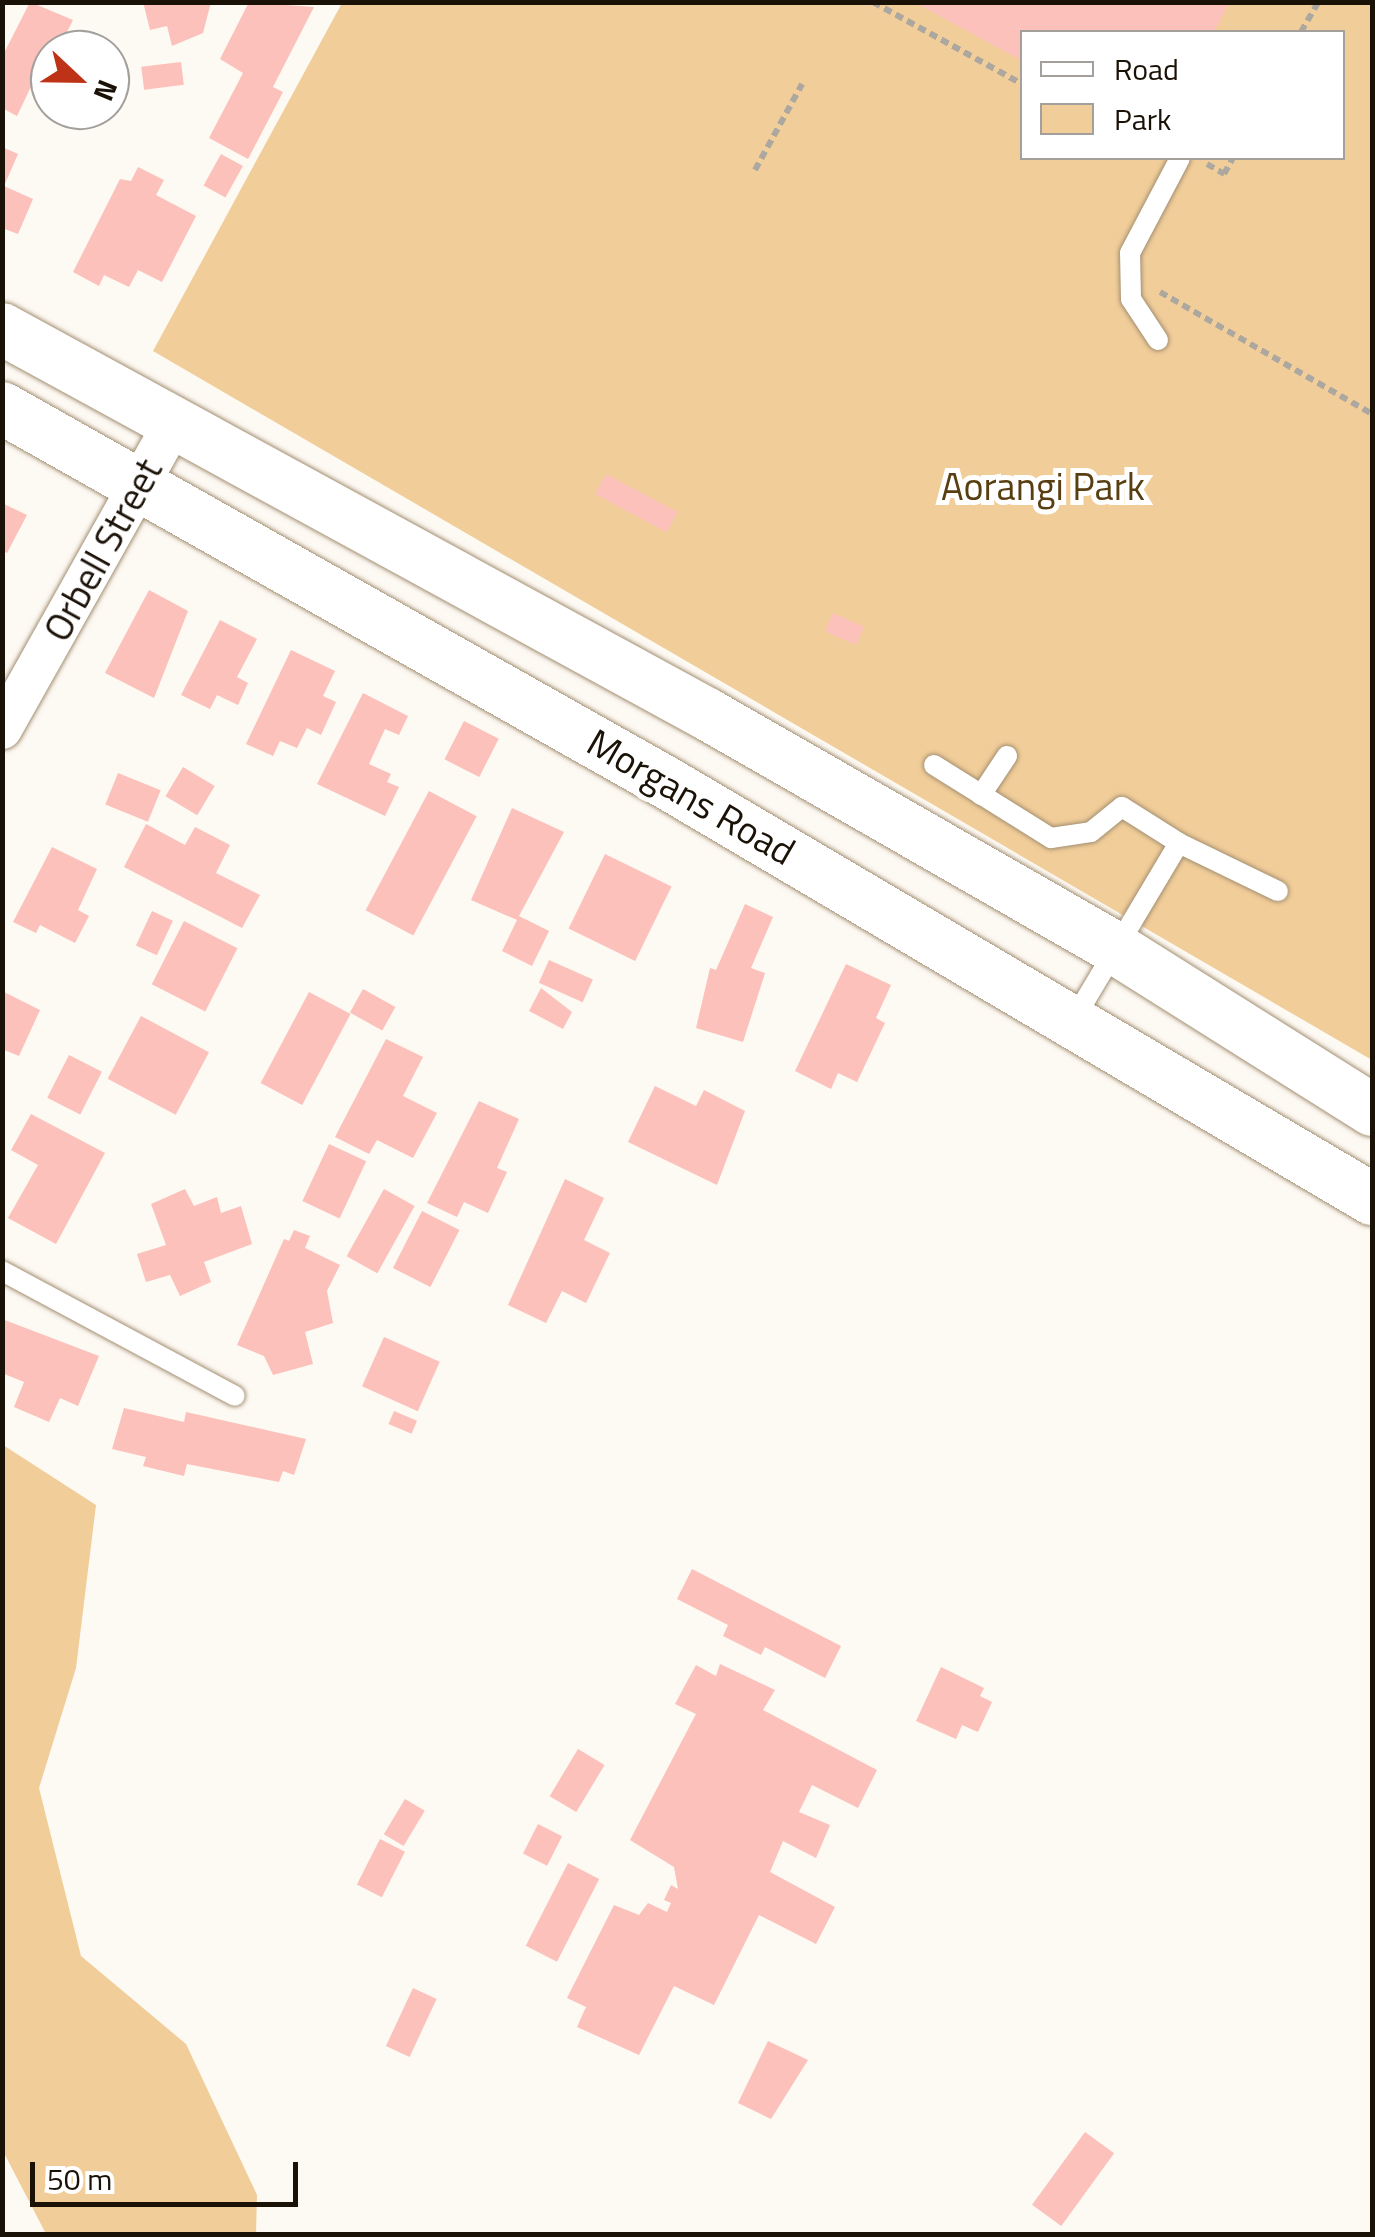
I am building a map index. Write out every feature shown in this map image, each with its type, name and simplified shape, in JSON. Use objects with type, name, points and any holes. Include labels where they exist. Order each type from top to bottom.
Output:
[{"type":"street","name":"Morgans Road","points":[[2,329],[706,714],[1115,948],[1372,1110]]},
{"type":"street","name":"Morgans Road","points":[[2,408],[667,783],[1074,1019],[1372,1200]]},
{"type":"street","name":"Orbell Street","points":[[2,729],[174,422]]},
{"type":"street","points":[[667,783],[706,714]]},
{"type":"lane","points":[[1158,340],[1130,299],[1130,253],[1179,160]]},
{"type":"lane","points":[[981,795],[1007,756]]},
{"type":"lane","points":[[934,766],[1051,838],[1091,832],[1122,807],[1179,843],[1278,891]]},
{"type":"lane","points":[[1074,1019],[1179,843]]},
{"type":"lane","points":[[2,1272],[234,1396]]},
{"type":"path","points":[[873,2],[1020,83]]},
{"type":"path","points":[[1303,30],[1318,2]]},
{"type":"path","points":[[756,170],[802,84]]},
{"type":"path","points":[[1152,278],[1154,288],[1198,317],[1294,374],[1372,414]]},
{"type":"green space","name":"Aorangi Park","points":[[342,3],[1372,3],[1372,1060],[153,351]]},
{"type":"green space","points":[[3,1445],[96,1505],[76,1668],[39,1788],[81,1956],[186,2044],[257,2195],[256,2234],[46,2234],[3,2151]]},
{"type":"building","points":[[30,2],[73,20],[68,30],[30,30],[30,89],[17,116],[2,108],[2,57]]},
{"type":"building","points":[[143,2],[211,2],[203,33],[172,46],[167,26],[150,30]]},
{"type":"building","points":[[249,2],[314,7],[273,87],[283,92],[248,159],[209,138],[243,73],[220,59]]},
{"type":"building","points":[[914,2],[1230,2],[1215,30],[1020,30],[1020,60]]},
{"type":"building","points":[[181,62],[184,85],[144,90],[141,67]]},
{"type":"building","points":[[2,147],[18,154],[4,186],[33,199],[18,234],[2,228]]},
{"type":"building","points":[[221,154],[243,166],[225,198],[204,185]]},
{"type":"building","points":[[138,167],[164,180],[156,195],[196,216],[162,282],[138,270],[129,287],[104,275],[99,286],[73,272],[120,179],[131,181]]},
{"type":"building","points":[[606,474],[678,512],[667,532],[595,494]]},
{"type":"building","points":[[2,503],[27,515],[7,553],[2,551]]},
{"type":"building","points":[[149,590],[188,611],[154,698],[105,673]]},
{"type":"building","points":[[833,613],[864,627],[856,645],[825,631]]},
{"type":"building","points":[[220,620],[257,639],[237,677],[248,683],[238,705],[217,695],[210,709],[181,695]]},
{"type":"building","points":[[291,650],[335,671],[323,696],[336,702],[321,735],[307,728],[297,748],[280,741],[273,756],[246,744]]},
{"type":"building","points":[[363,693],[408,716],[399,735],[385,729],[369,764],[391,774],[387,782],[399,787],[385,816],[317,784]]},
{"type":"building","points":[[464,721],[499,739],[479,777],[444,759]]},
{"type":"building","points":[[183,767],[215,786],[197,815],[165,796]]},
{"type":"building","points":[[118,773],[161,790],[148,822],[105,805]]},
{"type":"building","points":[[429,791],[477,816],[413,936],[366,910]]},
{"type":"building","points":[[512,808],[564,832],[519,916],[549,931],[532,966],[502,951],[517,920],[471,900]]},
{"type":"building","points":[[146,824],[185,845],[195,827],[230,845],[216,873],[260,895],[242,928],[124,867]]},
{"type":"building","points":[[52,847],[97,869],[78,910],[89,916],[75,943],[40,925],[36,933],[13,922]]},
{"type":"building","points":[[605,854],[672,886],[635,961],[569,929]]},
{"type":"building","points":[[745,904],[773,917],[751,968],[765,973],[743,1042],[696,1028],[710,968],[716,970]]},
{"type":"building","points":[[152,911],[173,921],[157,955],[136,945]]},
{"type":"building","points":[[184,921],[237,948],[205,1012],[152,984]]},
{"type":"building","points":[[549,960],[593,980],[583,1002],[539,983]]},
{"type":"building","points":[[846,964],[891,985],[876,1018],[885,1023],[857,1082],[838,1073],[831,1089],[795,1071]]},
{"type":"building","points":[[541,988],[572,1012],[563,1029],[529,1011]]},
{"type":"building","points":[[363,989],[395,1007],[382,1031],[350,1013]]},
{"type":"building","points":[[2,991],[40,1010],[19,1056],[2,1049]]},
{"type":"building","points":[[309,992],[350,1014],[302,1105],[261,1083]]},
{"type":"building","points":[[141,1016],[209,1052],[176,1115],[108,1079]]},
{"type":"building","points":[[386,1039],[423,1057],[403,1096],[437,1113],[413,1158],[377,1140],[369,1154],[335,1137]]},
{"type":"building","points":[[69,1055],[102,1072],[80,1115],[47,1098]]},
{"type":"building","points":[[655,1086],[696,1106],[704,1090],[745,1111],[717,1185],[628,1142]]},
{"type":"building","points":[[479,1101],[519,1119],[497,1168],[507,1172],[488,1213],[464,1202],[457,1217],[427,1203]]},
{"type":"building","points":[[31,1114],[105,1153],[56,1244],[8,1218],[38,1165],[11,1150]]},
{"type":"building","points":[[329,1144],[366,1161],[340,1218],[302,1201]]},
{"type":"building","points":[[565,1179],[604,1198],[584,1240],[610,1253],[586,1303],[562,1291],[546,1323],[508,1305]]},
{"type":"building","points":[[185,1189],[194,1206],[217,1197],[221,1213],[241,1206],[252,1244],[204,1262],[211,1282],[180,1296],[170,1275],[146,1282],[137,1254],[166,1245],[151,1204]]},
{"type":"building","points":[[384,1189],[415,1206],[377,1273],[347,1256]]},
{"type":"building","points":[[422,1211],[459,1230],[430,1287],[393,1268]]},
{"type":"building","points":[[294,1230],[310,1236],[305,1248],[340,1265],[327,1291],[333,1323],[305,1332],[313,1364],[273,1375],[264,1356],[237,1345],[284,1239],[289,1241]]},
{"type":"building","points":[[2,1319],[99,1356],[78,1406],[60,1398],[49,1422],[14,1407],[24,1382],[2,1373]]},
{"type":"building","points":[[384,1337],[440,1362],[418,1411],[362,1386]]},
{"type":"building","points":[[124,1408],[184,1422],[186,1412],[306,1439],[294,1475],[283,1471],[279,1482],[187,1464],[184,1476],[143,1466],[146,1457],[112,1449]]},
{"type":"building","points":[[394,1411],[417,1421],[412,1434],[389,1424]]},
{"type":"building","points":[[692,1569],[841,1646],[825,1678],[765,1647],[761,1655],[723,1636],[728,1625],[677,1599]]},
{"type":"building","points":[[720,1664],[775,1690],[763,1710],[877,1770],[858,1808],[812,1785],[799,1812],[830,1825],[816,1858],[783,1841],[770,1872],[835,1907],[816,1944],[759,1915],[714,2005],[674,1986],[639,2055],[577,2027],[586,2007],[567,1998],[614,1905],[639,1915],[648,1903],[667,1912],[671,1903],[664,1900],[671,1885],[678,1889],[674,1867],[630,1840],[696,1714],[675,1704],[696,1665],[716,1676]]},
{"type":"building","points":[[941,1667],[984,1688],[980,1696],[992,1702],[978,1732],[962,1725],[956,1739],[916,1721]]},
{"type":"building","points":[[578,1749],[605,1765],[576,1812],[550,1796]]},
{"type":"building","points":[[405,1799],[425,1811],[404,1846],[384,1834]]},
{"type":"building","points":[[538,1824],[562,1836],[547,1866],[523,1853]]},
{"type":"building","points":[[380,1839],[405,1852],[382,1897],[357,1884]]},
{"type":"building","points":[[568,1863],[599,1879],[557,1962],[526,1946]]},
{"type":"building","points":[[413,1988],[437,1999],[410,2057],[386,2046]]},
{"type":"building","points":[[768,2041],[808,2060],[771,2119],[738,2103]]},
{"type":"building","points":[[1085,2132],[1114,2153],[1061,2226],[1032,2205]]}]
